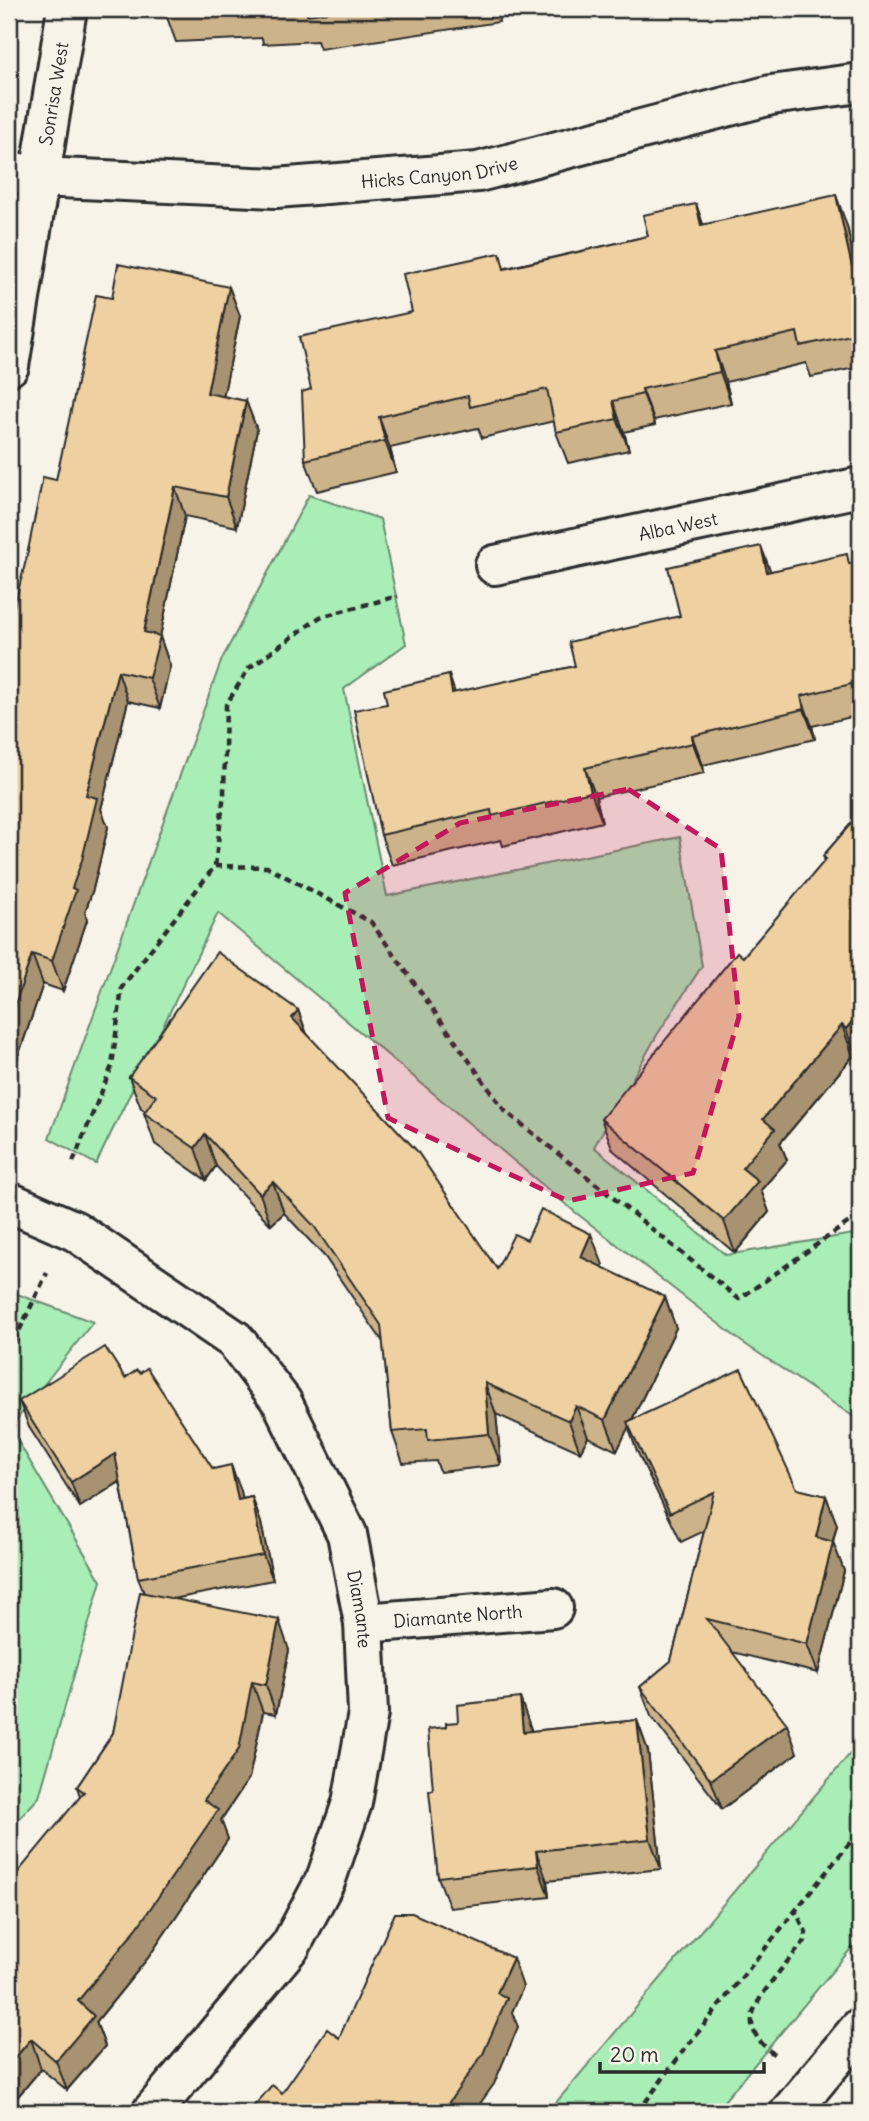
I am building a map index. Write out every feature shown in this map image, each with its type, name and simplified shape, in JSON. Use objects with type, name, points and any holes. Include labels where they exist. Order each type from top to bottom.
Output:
[{"type":"street","name":"Sonrisa West","points":[[9,366],[24,174],[66,9]]},
{"type":"street","name":"Hicks Canyon Drive","points":[[24,174],[276,188],[478,172],[771,95],[860,83]]},
{"type":"street","name":"Alba West","points":[[495,565],[860,487]]},
{"type":"street","name":"Diamante","points":[[9,1202],[75,1231],[235,1340],[282,1402],[341,1522],[346,1534],[364,1623],[368,1713],[352,1803],[326,1880],[291,1945],[152,2112]]},
{"type":"street","name":"Diamante North","points":[[364,1623],[553,1608]]},
{"type":"street","points":[[790,2112],[860,2028]]},
{"type":"path","points":[[73,1162],[112,1066],[122,987],[215,866],[224,794],[226,705],[249,668],[320,617],[398,596]]},
{"type":"path","points":[[215,866],[267,867],[371,922],[504,1110],[739,1299],[852,1220]]},
{"type":"path","points":[[9,1352],[47,1273]]},
{"type":"path","points":[[638,2112],[687,2046],[860,1830]]},
{"type":"path","points":[[774,2054],[754,2032],[751,2018],[757,2004],[805,1941],[806,1932],[795,1910]]},
{"type":"highlighted area","points":[[628,789],[721,849],[739,1017],[693,1173],[568,1201],[388,1118],[345,893],[460,823]]},
{"type":"green space","points":[[309,495],[380,519],[406,644],[344,689],[387,896],[680,837],[702,966],[657,1035],[594,1147],[726,1255],[853,1234],[860,1239],[860,1421],[742,1342],[575,1212],[218,913],[96,1164],[49,1138],[222,659]]},
{"type":"green space","points":[[9,1291],[93,1322],[10,1428],[101,1581],[39,1797],[9,1830]]},
{"type":"green space","points":[[860,1742],[860,1938],[715,2112],[548,2112]]},
{"type":"building","points":[[307,9],[348,9],[307,15]]},
{"type":"building","points":[[836,195],[860,303],[860,333],[800,346],[797,332],[715,351],[720,372],[642,389],[643,394],[613,401],[617,419],[556,432],[547,389],[470,407],[468,396],[379,417],[385,441],[305,460],[302,392],[311,389],[299,337],[412,312],[403,274],[500,253],[504,269],[648,236],[643,215],[696,204],[701,225]]},
{"type":"building","points":[[118,264],[229,287],[207,393],[246,401],[226,497],[175,487],[144,632],[160,636],[149,678],[118,671],[86,795],[97,798],[82,860],[72,888],[76,890],[52,961],[32,954],[9,1022],[9,627],[43,477],[56,480],[96,295],[112,298]]},
{"type":"building","points":[[761,546],[767,572],[847,554],[849,564],[860,562],[860,682],[801,696],[804,709],[692,736],[693,743],[585,768],[591,792],[492,816],[491,810],[381,835],[354,710],[387,704],[384,690],[449,675],[452,693],[575,666],[569,642],[680,616],[668,567]]},
{"type":"building","points":[[860,813],[860,1012],[846,1029],[842,1025],[763,1119],[775,1129],[742,1168],[758,1181],[724,1221],[601,1119],[737,952],[743,957],[826,859],[823,856]]},
{"type":"building","points":[[217,952],[298,1010],[292,1018],[417,1151],[497,1269],[514,1234],[527,1240],[541,1209],[591,1234],[581,1257],[665,1297],[605,1420],[576,1406],[569,1421],[485,1383],[489,1434],[428,1440],[427,1429],[392,1432],[381,1325],[314,1226],[273,1182],[260,1194],[205,1134],[195,1148],[144,1113],[156,1096],[129,1077]]},
{"type":"building","points":[[105,1347],[125,1378],[137,1370],[140,1373],[147,1368],[213,1469],[231,1465],[238,1500],[252,1497],[263,1555],[138,1578],[115,1454],[71,1482],[19,1401]]},
{"type":"building","points":[[741,1369],[797,1489],[826,1496],[816,1537],[833,1542],[807,1644],[707,1619],[787,1724],[711,1780],[640,1687],[671,1661],[714,1492],[670,1513],[627,1422]]},
{"type":"building","points":[[140,1592],[279,1620],[266,1685],[252,1682],[239,1749],[204,1800],[218,1810],[137,1928],[78,2001],[94,2016],[56,2061],[31,2039],[9,2065],[9,1883],[84,1792],[77,1787],[113,1733]]},
{"type":"building","points":[[520,1698],[523,1732],[637,1720],[650,1839],[536,1851],[538,1866],[438,1877],[429,1791],[433,1790],[428,1729],[446,1727],[446,1723],[458,1722],[457,1705]]},
{"type":"building","points":[[395,1913],[412,1913],[513,1958],[497,1993],[507,1998],[483,2054],[442,2112],[249,2112],[272,2085],[282,2093],[327,2029],[339,2038]]}]
